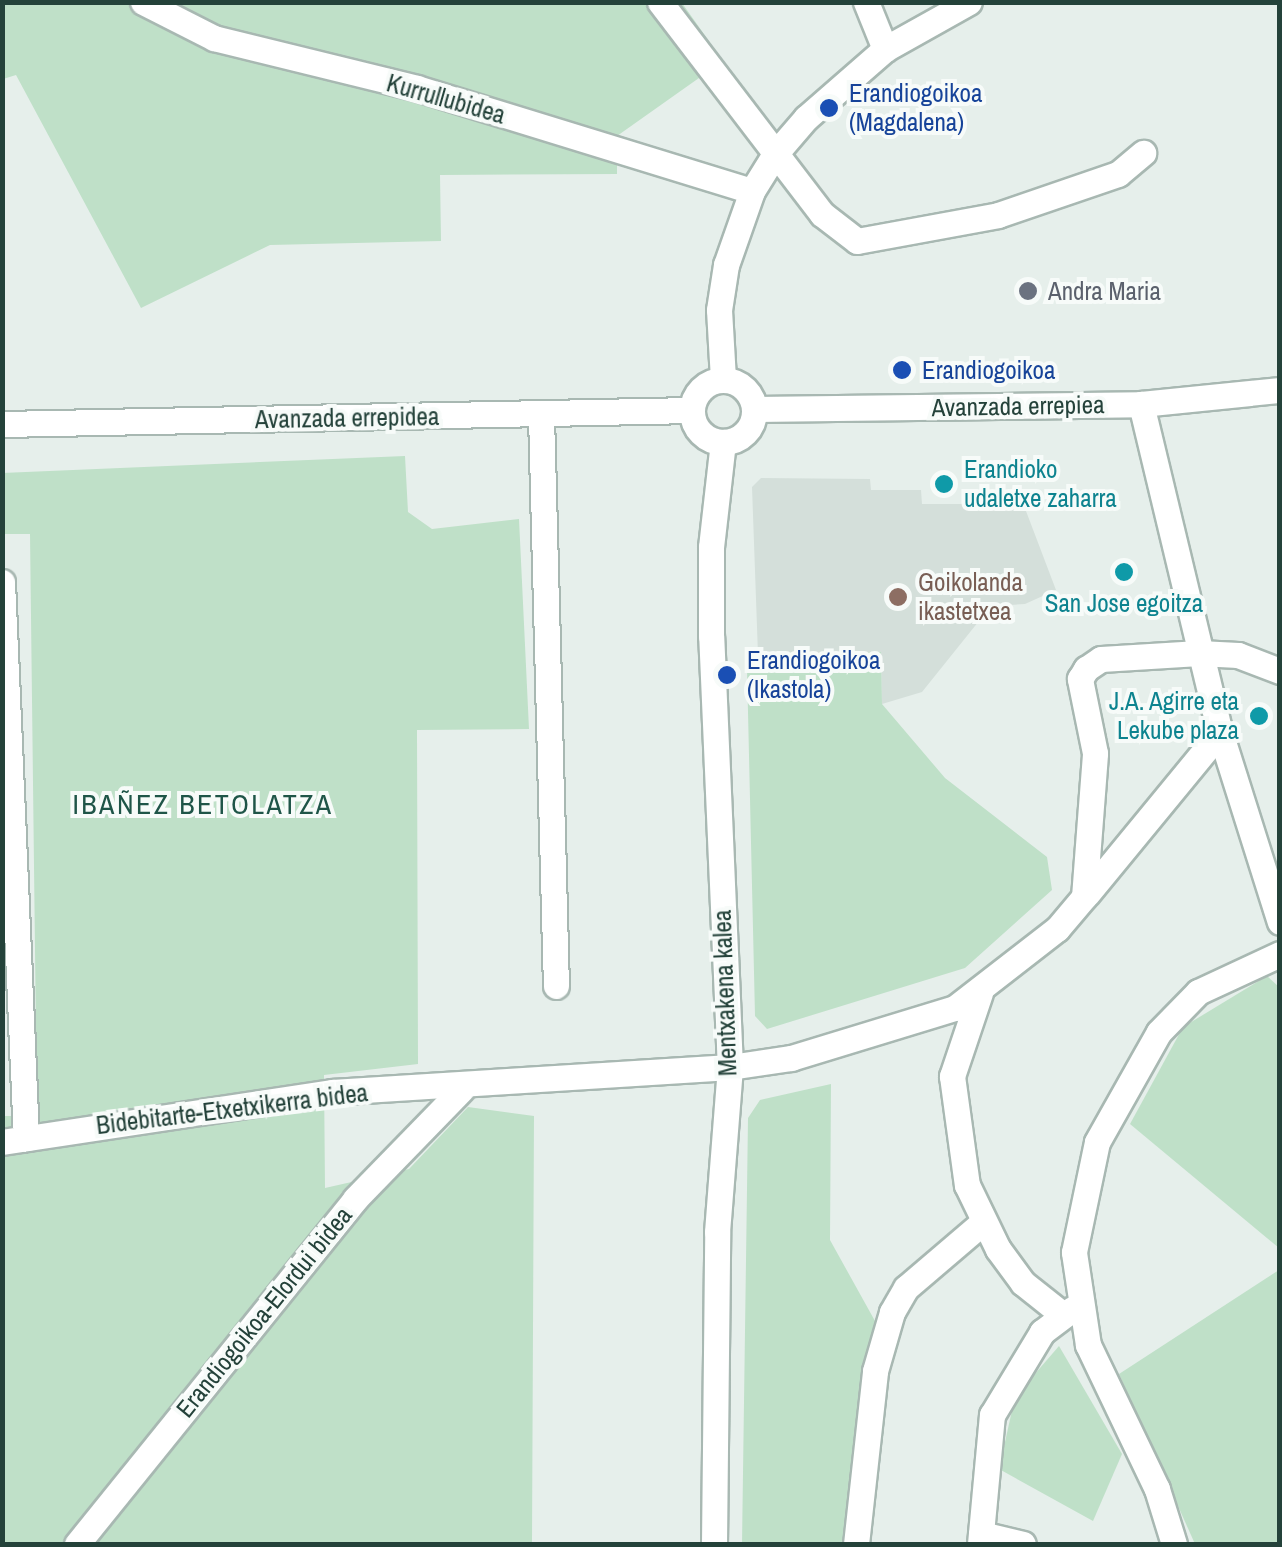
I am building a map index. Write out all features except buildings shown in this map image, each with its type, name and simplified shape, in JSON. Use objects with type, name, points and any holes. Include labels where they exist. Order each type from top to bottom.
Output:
[{"type":"street","name":"Kurrullubidea","points":[[143,2],[214,38],[417,88],[752,191]]},
{"type":"street","points":[[660,2],[840,234],[857,241],[998,215],[1118,174],[1142,153]]},
{"type":"street","points":[[866,2],[886,49]]},
{"type":"street","points":[[723,380],[724,280],[752,191],[775,154],[806,118],[886,49],[968,2]]},
{"type":"street","points":[[723,380],[748,391],[754,409],[742,436],[723,442],[698,429],[692,410],[698,392],[723,380]]},
{"type":"street","name":"Avanzada errepiea","points":[[754,409],[1140,404],[1280,390]]},
{"type":"street","points":[[1140,404],[1220,732],[1280,922]]},
{"type":"street","name":"Avanzada errepidea","points":[[2,424],[692,410]]},
{"type":"street","points":[[541,414],[556,986]]},
{"type":"street","name":"Mentxakena kalea","points":[[714,1544],[717,1232],[730,1067],[711,636],[711,547],[723,442]]},
{"type":"street","points":[[2,582],[14,1140]]},
{"type":"street","points":[[1084,897],[1095,754],[1080,679],[1101,658],[1199,653],[1238,654],[1280,672]]},
{"type":"street","name":"Bidebitarte-Etxetxikerra bidea","points":[[14,1140],[332,1092],[462,1089],[730,1067],[792,1058],[955,1008],[980,993],[1057,929],[1220,732]]},
{"type":"street","points":[[1174,1544],[1157,1490],[1070,1310],[1074,1252],[1096,1142],[1159,1032],[1198,992],[1280,954]]},
{"type":"street","points":[[980,993],[952,1076],[952,1112],[981,1224],[1023,1283],[1070,1310]]},
{"type":"street","name":"Erandiogoikoa-Elordui bidea","points":[[77,1544],[355,1199],[462,1089]]},
{"type":"street","points":[[856,1544],[874,1371],[892,1312],[906,1288],[981,1224]]},
{"type":"street","points":[[1022,1544],[981,1539],[992,1415],[1011,1376],[1070,1310]]},
{"type":"shaded area","name":"Goikolanda ikastetxea","points":[[761,478],[870,479],[871,490],[921,490],[922,504],[976,504],[977,491],[1018,490],[1056,590],[1025,604],[991,606],[922,692],[882,704],[881,652],[758,655],[752,487]]},
{"type":"green space","points":[[2,3],[682,3],[723,61],[617,136],[617,174],[440,175],[441,241],[270,245],[141,308],[16,75],[3,79]]},
{"type":"green space","points":[[405,456],[408,512],[432,529],[519,519],[529,729],[417,730],[418,1064],[324,1075],[325,1188],[409,1169],[468,1107],[534,1116],[532,1544],[3,1544],[3,1116],[37,1116],[30,534],[3,534],[2,473]]},
{"type":"green space","points":[[881,652],[882,704],[945,778],[1047,857],[1052,890],[965,968],[767,1029],[755,1016],[747,669],[758,655]]},
{"type":"green space","points":[[1267,976],[1279,987],[1279,1248],[1130,1124],[1183,1027]]},
{"type":"green space","points":[[831,1084],[830,1240],[875,1321],[842,1544],[742,1544],[748,1118],[760,1100]]},
{"type":"green space","points":[[1279,1270],[1279,1544],[1195,1544],[1119,1374]]},
{"type":"green space","points":[[1059,1346],[1122,1454],[1093,1521],[999,1469],[1015,1397]]},
{"type":"place","name":"Erandiogoikoa (Magdalena)","points":[[829,108]]},
{"type":"place","name":"Andra Maria","points":[[1028,291]]},
{"type":"place","name":"Erandiogoikoa","points":[[902,370]]},
{"type":"place","name":"Erandioko udaletxe zaharra","points":[[944,484]]},
{"type":"place","name":"San Jose egoitza","points":[[1124,572]]},
{"type":"place","name":"Goikolanda ikastetxea","points":[[898,597]]},
{"type":"place","name":"Erandiogoikoa (Ikastola)","points":[[727,675]]},
{"type":"place","name":"J.A. Agirre eta Lekube plaza","points":[[1259,716]]},
{"type":"district","name":"IBAÑEZ BETOLATZA","points":[[203,804]]}]
